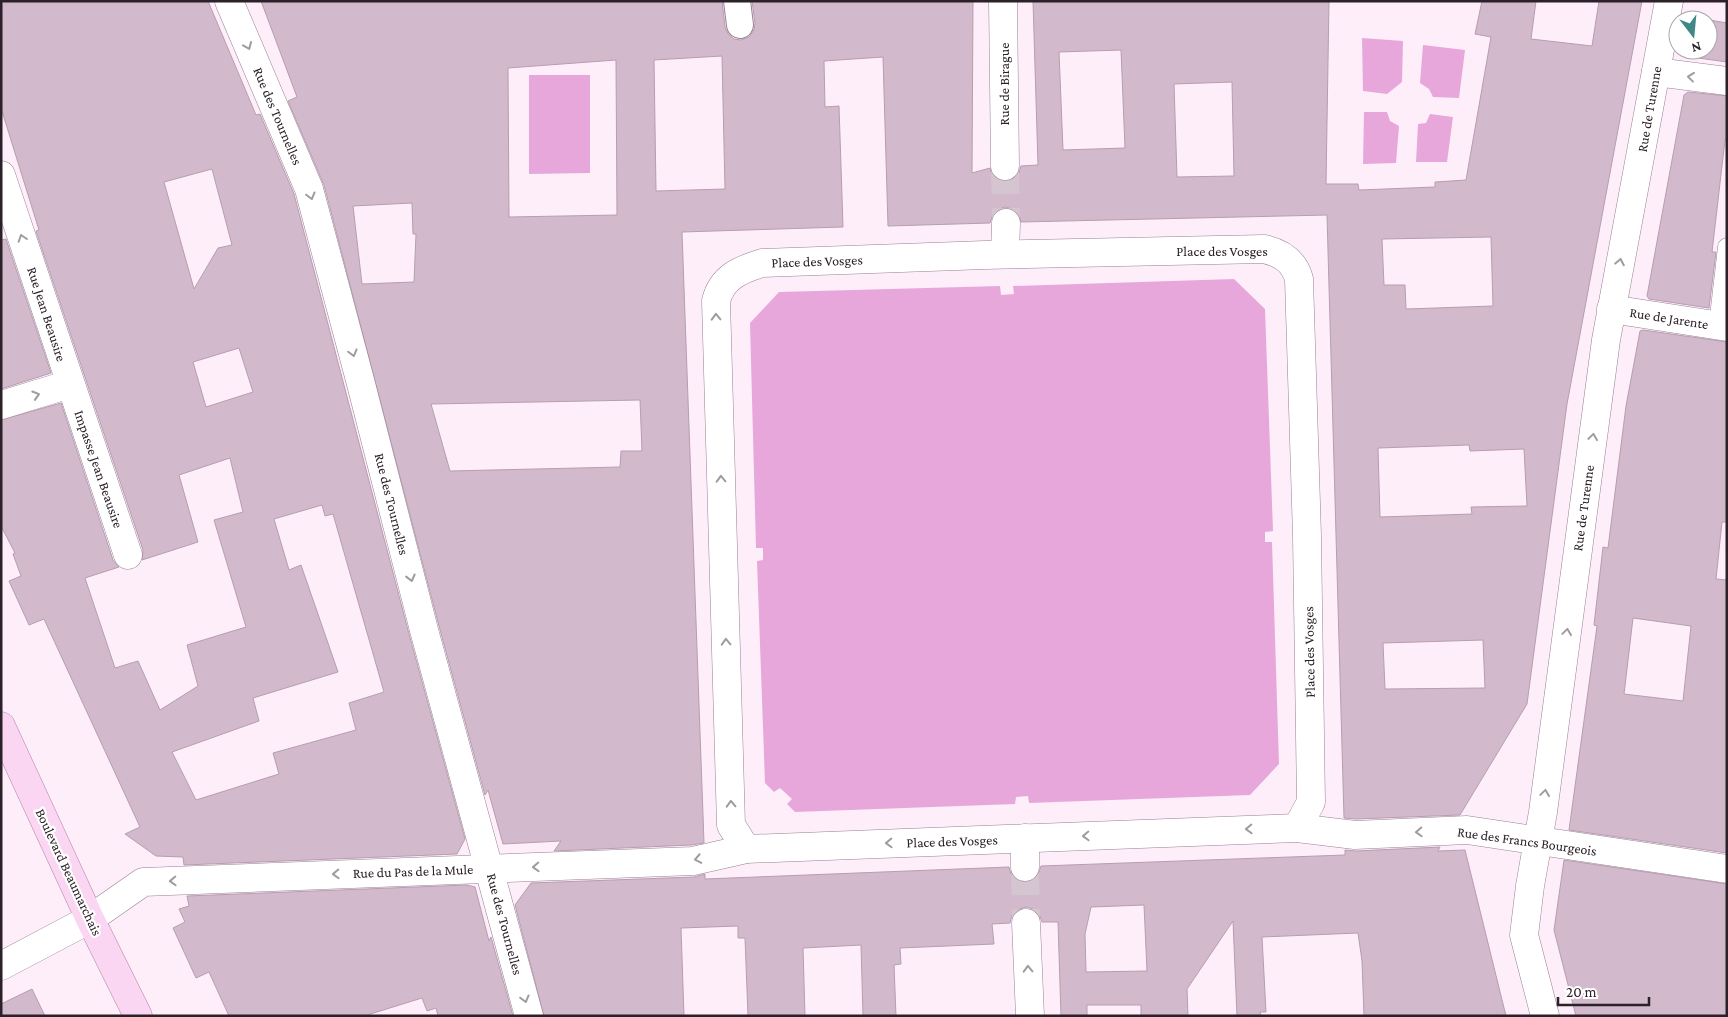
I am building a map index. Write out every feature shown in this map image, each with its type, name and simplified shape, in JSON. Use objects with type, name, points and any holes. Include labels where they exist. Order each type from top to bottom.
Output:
[{"type":"main road","name":"Boulevard Beaumarchais","points":[[1,726],[90,919],[138,1016]]},
{"type":"street","name":"Rue des Tournelles","points":[[229,1],[309,188],[424,630],[529,1016]]},
{"type":"street","name":"Rue de Birague","points":[[1003,1],[1005,166]]},
{"type":"street","name":"Rue de Turenne","points":[[1545,1016],[1524,935],[1611,309],[1669,1]]},
{"type":"street","points":[[1656,72],[1727,81]]},
{"type":"street","name":"Rue Jean Beausire","points":[[1,175],[70,384]]},
{"type":"street","points":[[1005,254],[1006,223]]},
{"type":"street","name":"Place des Vosges","points":[[1264,249],[1275,251],[1284,256],[1292,262],[1297,270],[1300,285],[1311,802],[1297,828],[746,849],[731,825],[716,301],[718,292],[728,278],[748,267],[762,263],[1005,254],[1264,249]]},
{"type":"street","name":"Rue de Jarente","points":[[1611,309],[1722,326]]},
{"type":"street","points":[[1,405],[70,384]]},
{"type":"street","name":"Impasse Jean Beausire","points":[[70,384],[128,555]]},
{"type":"street","name":"Rue des Francs Bourgeois","points":[[1297,828],[1355,835],[1468,830],[1727,869]]},
{"type":"street","points":[[1025,838],[1025,866]]},
{"type":"street","name":"Rue du Pas de la Mule","points":[[1,966],[90,919],[143,882],[692,861],[746,849]]},
{"type":"street","points":[[1026,923],[1030,1016]]},
{"type":"lane","points":[[1722,326],[1727,247]]},
{"type":"shaded area","points":[[1362,38],[1403,41],[1402,82],[1387,94],[1363,91]]},
{"type":"shaded area","points":[[1423,45],[1465,50],[1459,98],[1433,97],[1429,89],[1420,83]]},
{"type":"shaded area","points":[[529,75],[590,75],[590,173],[529,174]]},
{"type":"shaded area","points":[[1364,112],[1387,112],[1390,121],[1399,126],[1396,163],[1363,164]]},
{"type":"shaded area","points":[[1430,114],[1453,117],[1447,162],[1416,162],[1418,124],[1426,123]]},
{"type":"shaded area","points":[[1234,279],[1265,309],[1273,531],[1265,532],[1265,542],[1272,542],[1279,764],[1250,795],[1029,803],[1028,796],[1016,797],[1015,804],[795,812],[787,804],[792,799],[780,788],[774,792],[765,783],[757,561],[763,560],[763,548],[756,548],[750,323],[779,292],[1000,286],[1001,295],[1014,294],[1013,286]]},
{"type":"building","points":[[1,1],[208,1],[256,115],[260,114],[294,194],[409,634],[465,839],[457,854],[184,865],[183,857],[156,856],[125,834],[140,827],[44,619],[29,625],[9,581],[21,576],[13,554],[15,553],[1,526],[1,420],[61,403],[113,560],[119,567],[85,578],[115,668],[138,661],[160,710],[198,686],[187,645],[246,627],[214,520],[243,512],[230,458],[179,475],[198,542],[142,560],[143,550],[36,231],[39,230],[1,108]],"holes":[[[212,169],[232,245],[218,248],[194,289],[164,182]],[[239,348],[253,392],[206,407],[193,362]],[[322,505],[325,516],[333,514],[384,692],[349,703],[356,730],[273,753],[279,774],[196,800],[172,752],[259,721],[253,698],[338,672],[301,565],[289,570],[274,519]]]},
{"type":"building","points":[[261,1],[722,1],[725,27],[728,34],[734,39],[741,40],[749,37],[754,30],[752,1],[973,1],[972,173],[990,168],[992,174],[997,179],[1005,182],[1013,179],[1019,173],[1021,166],[1038,165],[1033,1],[1329,1],[1326,184],[1358,184],[1359,190],[1435,187],[1435,182],[1466,180],[1491,37],[1475,34],[1482,1],[1536,1],[1531,39],[1592,46],[1599,1],[1642,1],[1567,404],[1527,704],[1460,815],[1344,818],[1327,215],[1021,222],[1015,210],[1006,207],[999,209],[993,214],[990,223],[888,226],[883,57],[824,61],[825,107],[839,106],[843,227],[682,232],[704,843],[554,851],[561,841],[503,844],[488,790],[485,795],[439,626],[324,185],[288,101],[297,97]],"holes":[[[1121,50],[1125,148],[1063,150],[1059,52]],[[722,56],[725,189],[656,191],[654,60]],[[616,60],[617,215],[509,217],[508,68]],[[1232,82],[1234,176],[1177,177],[1174,84]],[[412,203],[413,234],[416,234],[414,282],[362,284],[353,206]],[[1491,237],[1493,306],[1406,309],[1405,285],[1384,285],[1382,239]],[[640,400],[642,451],[621,451],[620,467],[450,471],[431,404]],[[1469,445],[1470,451],[1524,449],[1527,506],[1471,507],[1472,514],[1380,517],[1378,448]],[[1483,640],[1485,688],[1385,689],[1383,643]]]},
{"type":"building","points":[[1718,21],[1727,23],[1727,62],[1713,60],[1718,60]]},
{"type":"building","points":[[1688,92],[1727,96],[1727,140],[1725,140],[1712,252],[1716,252],[1709,308],[1649,299],[1647,296],[1684,95]]},
{"type":"building","points":[[6,239],[51,373],[1,389],[1,240]]},
{"type":"building","points":[[1640,331],[1727,342],[1727,522],[1722,522],[1716,579],[1727,580],[1727,853],[1569,830],[1597,626],[1594,625],[1603,547],[1608,548],[1626,406]],"holes":[[[1633,618],[1691,626],[1683,701],[1624,694]]]},
{"type":"building","points":[[1440,847],[1438,851],[1465,850],[1506,1016],[1364,1016],[1362,961],[1358,933],[1262,937],[1266,1012],[1260,1012],[1261,1016],[1237,1016],[1233,921],[1187,989],[1188,1016],[1141,1016],[1141,1005],[1087,1005],[1087,1016],[1061,1016],[1058,922],[1042,922],[1039,914],[1033,909],[1026,907],[1017,910],[1012,915],[1010,923],[992,924],[994,944],[900,948],[901,964],[894,965],[896,1016],[863,1016],[861,945],[803,948],[805,1016],[748,1016],[745,938],[738,938],[738,926],[681,928],[684,1016],[544,1016],[515,905],[531,883],[694,877],[705,874],[705,879],[1009,867],[1011,874],[1017,880],[1025,883],[1032,881],[1038,875],[1041,866],[1345,855],[1345,850]],"holes":[[[1144,905],[1147,971],[1086,972],[1085,934],[1091,907]]]},
{"type":"building","points":[[1564,860],[1727,884],[1727,1016],[1576,1016],[1554,930]]},
{"type":"building","points":[[467,885],[475,887],[489,941],[491,937],[513,1016],[438,1016],[436,1008],[427,1011],[422,998],[364,1016],[229,1016],[209,972],[196,978],[173,928],[185,922],[179,909],[189,906],[187,896]]},
{"type":"building","points":[[32,989],[45,1016],[1,1016],[1,1004]]},
{"type":"tunnel","points":[[1005,166],[1006,223]]},
{"type":"tunnel","points":[[1025,867],[1026,923]]}]
